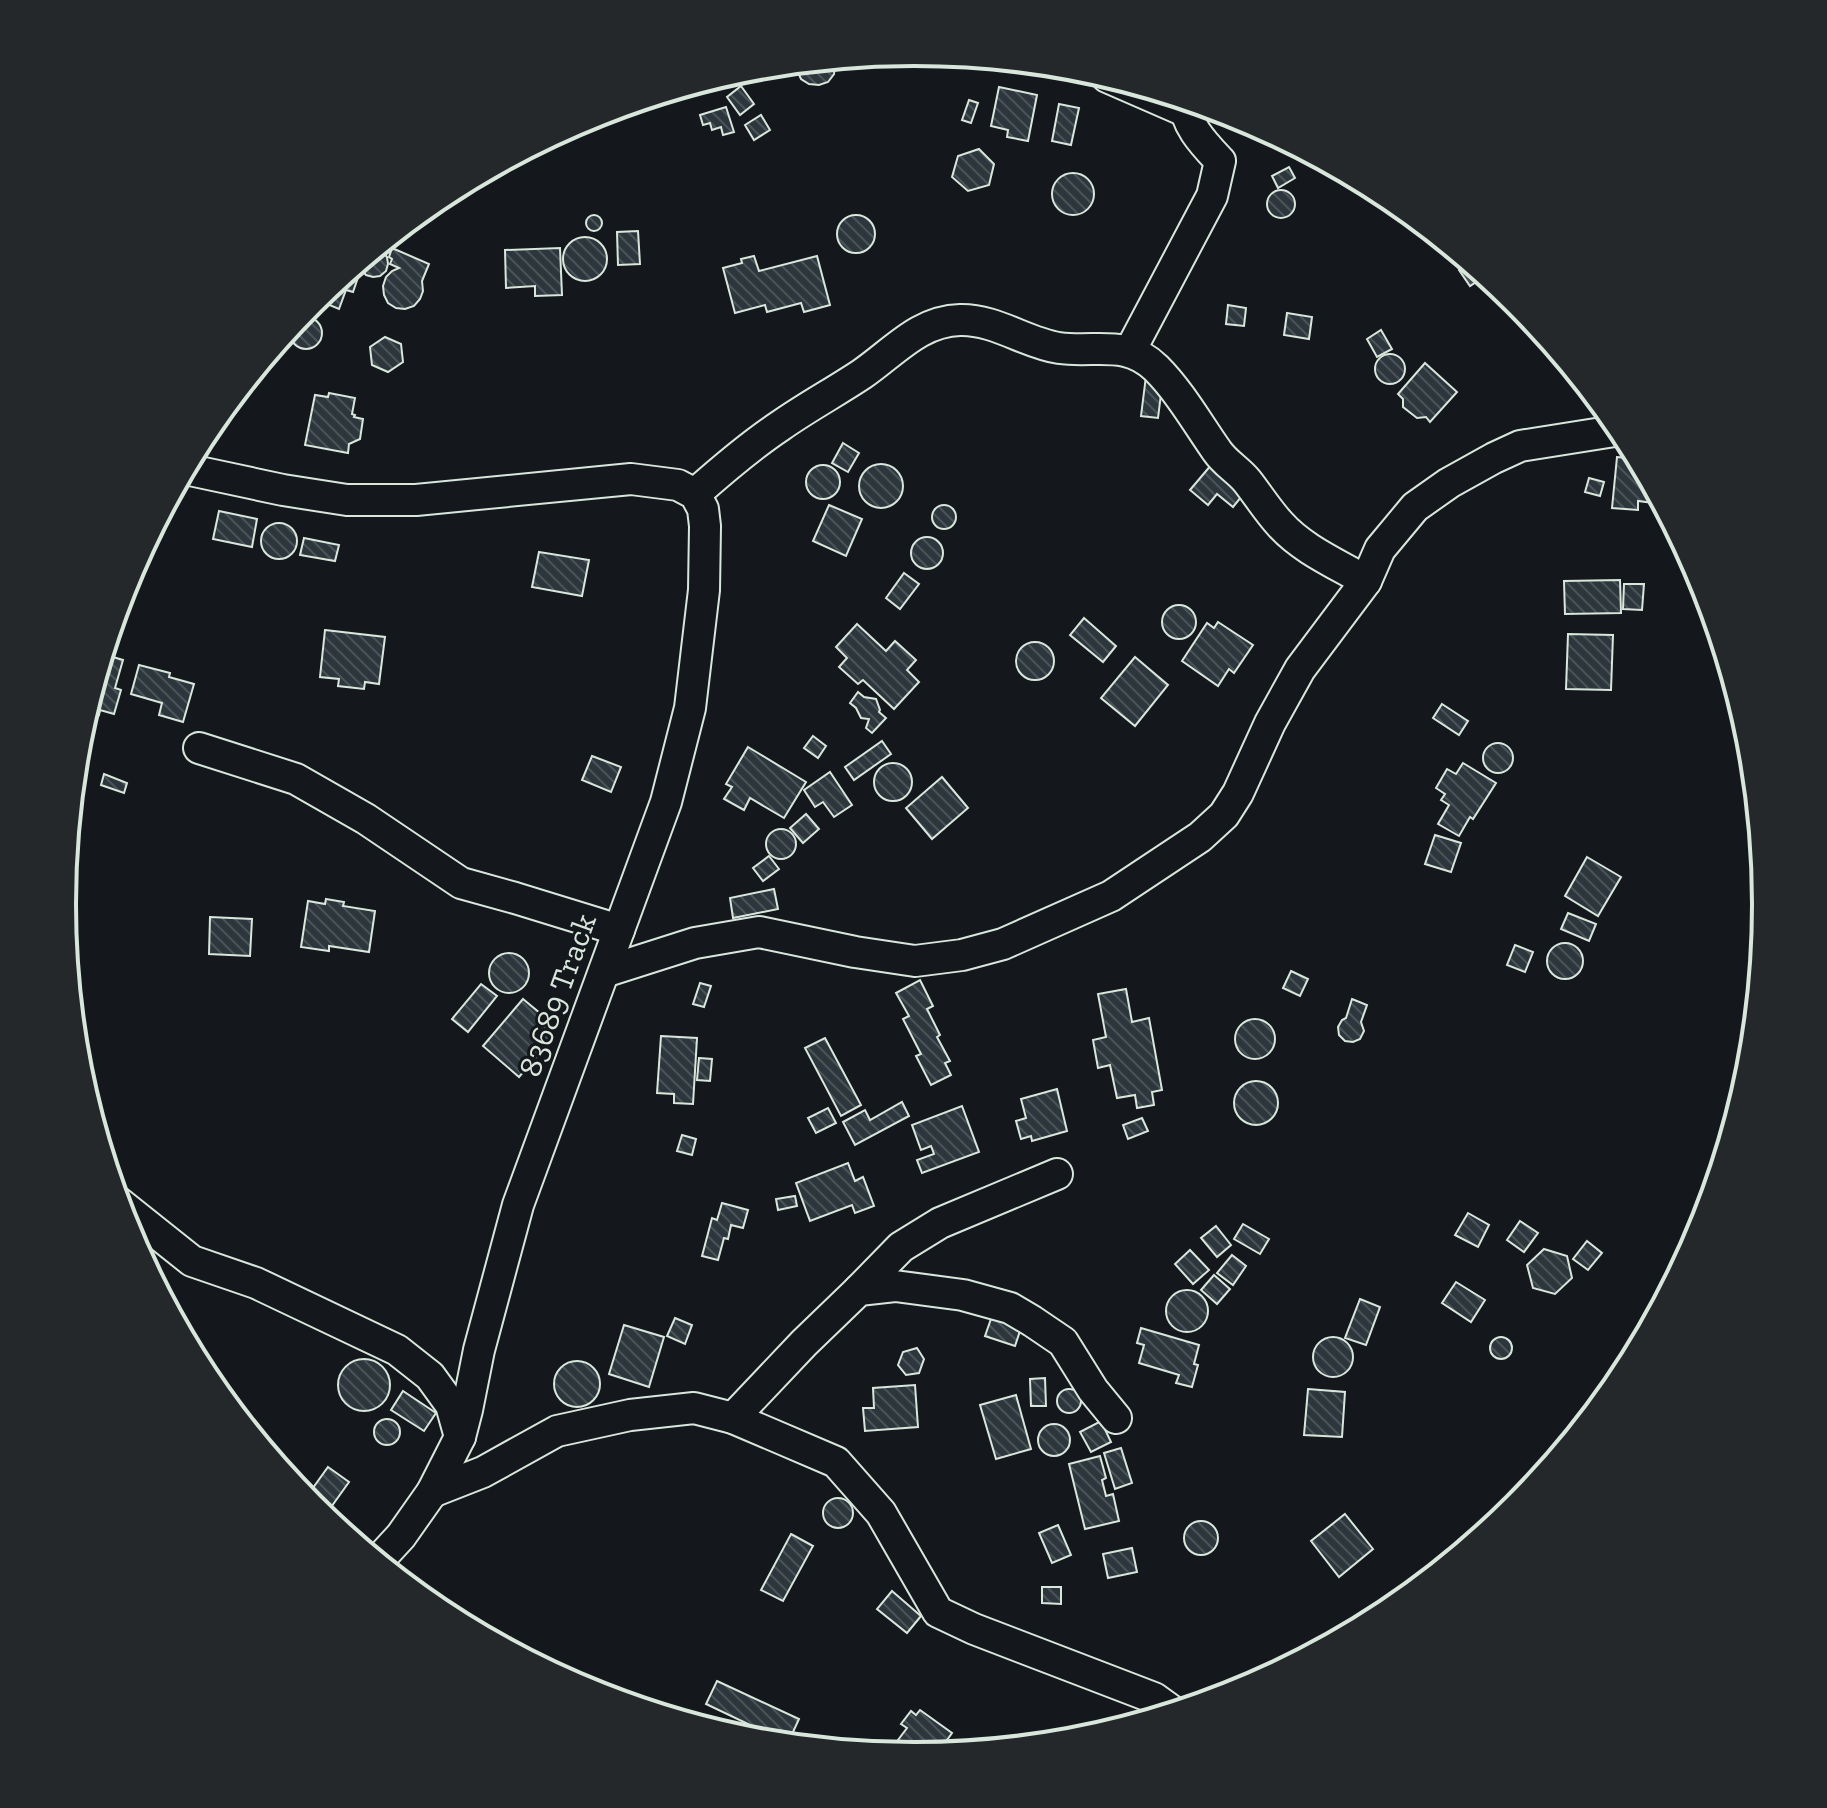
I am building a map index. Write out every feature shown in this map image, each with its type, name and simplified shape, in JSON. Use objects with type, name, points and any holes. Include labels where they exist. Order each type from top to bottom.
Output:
[{"type":"street","points":[[1130,351],[1212,196],[1220,161],[1202,141],[1188,112]]},
{"type":"street","points":[[196,471],[347,500],[416,500],[631,479],[678,485],[695,494],[780,426],[865,372],[908,337],[936,323],[976,321],[1057,348],[1130,351],[1157,369],[1219,455],[1245,478],[1281,526],[1304,545],[1366,581]]},
{"type":"street","points":[[604,972],[695,943],[759,932],[915,961],[962,955],[1003,944],[1111,896],[1200,837],[1224,815],[1300,669],[1366,581],[1380,549],[1415,507],[1449,483],[1520,446],[1606,432]]},
{"type":"street","name":"83689 Track","points":[[385,1554],[432,1492],[460,1437],[479,1350],[518,1205],[666,802],[690,708],[704,590],[705,526],[703,509],[695,494]]},
{"type":"street","points":[[199,748],[296,779],[366,819],[461,883],[619,930]]},
{"type":"street","points":[[733,1418],[901,1247],[940,1223],[1057,1174]]},
{"type":"street","points":[[136,1216],[192,1261],[256,1283],[397,1350],[430,1376],[444,1395],[451,1405],[460,1437]]},
{"type":"street","points":[[859,1290],[895,1286],[963,1295],[1010,1308],[1063,1342],[1093,1390],[1116,1418]]},
{"type":"street","points":[[432,1492],[483,1472],[557,1431],[630,1415],[694,1408],[733,1418],[836,1462],[881,1513],[938,1612],[1162,1704]]},
{"type":"building","points":[[834,70],[828,82],[819,85],[801,79],[799,74]]},
{"type":"building","points":[[741,86],[754,104],[740,115],[727,97]]},
{"type":"building","points":[[999,87],[1037,95],[1028,141],[1007,137],[1008,130],[991,126]]},
{"type":"building","points":[[969,100],[978,103],[971,123],[962,120]]},
{"type":"building","points":[[1059,104],[1079,108],[1071,145],[1052,141]]},
{"type":"building","points":[[726,107],[734,132],[723,135],[721,127],[712,130],[710,123],[703,125],[700,115]]},
{"type":"building","points":[[761,115],[770,130],[754,140],[745,125]]},
{"type":"building","points":[[979,149],[994,164],[989,185],[968,191],[952,177],[958,156]]},
{"type":"building","points":[[1289,167],[1295,178],[1278,188],[1272,176]]},
{"type":"building","points":[[1073,173],[1088,179],[1094,194],[1088,209],[1073,215],[1058,209],[1052,194],[1058,179]]},
{"type":"building","points":[[1281,190],[1291,194],[1295,204],[1291,214],[1281,218],[1271,214],[1267,204],[1271,194]]},
{"type":"building","points":[[594,215],[602,223],[594,231],[586,223]]},
{"type":"building","points":[[856,215],[869,221],[875,234],[869,247],[856,253],[843,247],[837,234],[843,221]]},
{"type":"building","points":[[638,231],[640,264],[618,265],[617,232]]},
{"type":"building","points":[[585,237],[601,243],[607,259],[601,275],[585,281],[569,275],[563,259],[569,243]]},
{"type":"building","points":[[392,248],[429,264],[422,281],[423,291],[414,306],[396,308],[388,303],[383,286],[386,277],[399,268],[390,264],[392,259],[389,257]]},
{"type":"building","points":[[560,248],[562,295],[535,296],[535,286],[506,288],[505,250]]},
{"type":"building","points":[[385,254],[388,264],[386,271],[380,276],[363,272]]},
{"type":"building","points":[[754,256],[759,271],[817,256],[830,305],[804,312],[801,303],[767,312],[765,305],[735,313],[723,268]]},
{"type":"building","points":[[1460,269],[1475,283],[1470,286]]},
{"type":"building","points":[[358,276],[353,292],[346,290],[339,309],[328,304]]},
{"type":"building","points":[[1228,305],[1246,308],[1244,326],[1226,324]]},
{"type":"building","points":[[1287,313],[1312,317],[1309,339],[1284,335]]},
{"type":"building","points":[[313,319],[321,327],[321,339],[312,348],[300,348],[293,341]]},
{"type":"building","points":[[1381,330],[1392,349],[1377,357],[1367,339]]},
{"type":"building","points":[[385,337],[401,344],[403,362],[388,372],[372,365],[370,347]]},
{"type":"building","points":[[1390,354],[1401,358],[1405,369],[1401,380],[1390,384],[1379,380],[1375,369],[1379,358]]},
{"type":"building","points":[[1425,363],[1457,392],[1430,422],[1426,417],[1417,418],[1403,407],[1403,399],[1398,394]]},
{"type":"building","points":[[1146,376],[1163,378],[1158,418],[1141,416]]},
{"type":"building","points":[[329,393],[355,398],[352,414],[363,419],[360,439],[349,444],[348,453],[305,445],[315,395],[328,397]]},
{"type":"building","points":[[843,443],[859,453],[848,472],[832,463]]},
{"type":"building","points":[[1617,457],[1622,458],[1648,502],[1638,501],[1638,510],[1612,508]]},
{"type":"building","points":[[881,464],[896,471],[903,486],[896,501],[881,508],[866,501],[859,486],[866,471]]},
{"type":"building","points":[[1212,464],[1246,491],[1233,507],[1217,494],[1208,505],[1190,490]]},
{"type":"building","points":[[823,465],[835,470],[840,482],[835,494],[823,499],[811,494],[806,482],[811,470]]},
{"type":"building","points":[[1589,478],[1604,482],[1600,496],[1585,492]]},
{"type":"building","points":[[829,505],[862,519],[846,556],[813,541]]},
{"type":"building","points":[[944,505],[955,512],[956,517],[949,528],[944,529],[933,522],[932,517],[939,506]]},
{"type":"building","points":[[219,511],[257,519],[252,547],[213,539]]},
{"type":"building","points":[[279,523],[292,528],[297,541],[292,554],[279,559],[266,554],[261,541],[266,528]]},
{"type":"building","points":[[927,537],[938,542],[943,553],[938,564],[927,569],[916,564],[911,553],[916,542]]},
{"type":"building","points":[[304,538],[339,545],[335,561],[300,555]]},
{"type":"building","points":[[539,552],[589,560],[582,596],[532,587]]},
{"type":"building","points":[[904,573],[919,584],[900,609],[886,598]]},
{"type":"building","points":[[1620,580],[1621,613],[1565,614],[1564,581]]},
{"type":"building","points":[[1624,584],[1644,584],[1642,610],[1623,609]]},
{"type":"building","points":[[1179,605],[1191,610],[1196,622],[1191,634],[1179,639],[1167,634],[1162,622],[1167,610]]},
{"type":"building","points":[[1084,618],[1116,646],[1103,662],[1070,635]]},
{"type":"building","points":[[1218,622],[1253,645],[1234,673],[1229,669],[1218,686],[1182,661],[1207,623],[1214,628]]},
{"type":"building","points":[[857,624],[886,651],[895,641],[916,660],[907,670],[919,682],[894,709],[863,680],[858,684],[839,667],[847,658],[836,647]]},
{"type":"building","points":[[325,630],[385,637],[379,684],[365,682],[364,689],[338,686],[339,679],[320,677]]},
{"type":"building","points":[[1568,634],[1613,635],[1611,690],[1566,689]]},
{"type":"building","points":[[1035,642],[1048,648],[1054,661],[1048,674],[1035,680],[1022,674],[1016,661],[1022,648]]},
{"type":"building","points":[[113,657],[123,660],[115,688],[121,690],[114,714],[100,710],[99,715],[104,687]]},
{"type":"building","points":[[1135,657],[1168,685],[1135,726],[1101,698]]},
{"type":"building","points":[[139,665],[170,673],[169,677],[194,684],[183,722],[159,715],[162,703],[131,694]]},
{"type":"building","points":[[858,692],[864,697],[876,699],[879,712],[886,718],[872,733],[866,728],[869,719],[861,718],[850,703]]},
{"type":"building","points":[[1442,704],[1468,721],[1459,735],[1433,718]]},
{"type":"building","points":[[813,736],[826,746],[818,758],[804,748]]},
{"type":"building","points":[[882,741],[891,754],[854,780],[845,767]]},
{"type":"building","points":[[1498,743],[1509,747],[1513,758],[1509,769],[1498,773],[1487,769],[1483,758],[1487,747]]},
{"type":"building","points":[[748,747],[806,782],[784,818],[750,798],[744,810],[724,799],[732,787],[726,784]]},
{"type":"building","points":[[592,756],[621,767],[611,792],[582,780]]},
{"type":"building","points":[[893,763],[907,768],[912,782],[907,796],[893,801],[879,796],[874,782],[879,768]]},
{"type":"building","points":[[1463,763],[1496,783],[1459,836],[1438,824],[1449,805],[1441,800],[1445,794],[1436,788],[1447,769],[1456,774]]},
{"type":"building","points":[[830,772],[852,805],[834,817],[823,802],[815,807],[804,790]]},
{"type":"building","points":[[104,774],[127,783],[124,793],[101,785]]},
{"type":"building","points":[[942,777],[968,808],[932,839],[906,808]]},
{"type":"building","points":[[806,814],[819,829],[803,843],[790,828]]},
{"type":"building","points":[[781,829],[792,833],[796,844],[792,855],[781,859],[770,855],[766,844],[770,833]]},
{"type":"building","points":[[1435,835],[1461,843],[1451,872],[1425,864]]},
{"type":"building","points":[[769,856],[779,869],[763,881],[753,868]]},
{"type":"building","points":[[1587,857],[1621,877],[1598,916],[1565,896]]},
{"type":"building","points":[[774,889],[778,909],[733,918],[730,898]]},
{"type":"building","points":[[326,899],[344,902],[343,906],[375,911],[369,952],[329,946],[329,951],[301,947],[308,901],[325,904]]},
{"type":"building","points":[[1568,913],[1596,924],[1589,941],[1561,929]]},
{"type":"building","points":[[210,917],[252,919],[250,956],[209,954]]},
{"type":"building","points":[[1565,943],[1578,948],[1583,961],[1578,974],[1565,979],[1552,974],[1547,961],[1552,948]]},
{"type":"building","points":[[1515,945],[1533,952],[1525,972],[1507,965]]},
{"type":"building","points":[[509,953],[523,959],[529,973],[523,987],[509,993],[495,987],[489,973],[495,959]]},
{"type":"building","points":[[1291,971],[1308,979],[1300,996],[1283,988]]},
{"type":"building","points":[[920,980],[933,1006],[927,1009],[940,1035],[937,1037],[950,1061],[945,1063],[951,1075],[931,1085],[916,1056],[921,1054],[903,1019],[909,1016],[896,993]]},
{"type":"building","points":[[700,983],[711,986],[704,1007],[693,1004]]},
{"type":"building","points":[[481,984],[497,996],[468,1032],[452,1019]]},
{"type":"building","points":[[1126,989],[1132,1022],[1149,1018],[1162,1090],[1152,1092],[1154,1105],[1137,1108],[1135,1095],[1117,1098],[1110,1065],[1098,1068],[1093,1040],[1106,1037],[1098,994]]},
{"type":"building","points":[[523,999],[541,1014],[536,1020],[554,1036],[519,1077],[483,1046]]},
{"type":"building","points":[[1352,999],[1367,1005],[1361,1022],[1364,1031],[1360,1039],[1353,1042],[1345,1041],[1339,1035],[1338,1027],[1346,1018]]},
{"type":"building","points":[[1255,1019],[1269,1025],[1275,1039],[1269,1053],[1255,1059],[1241,1053],[1235,1039],[1241,1025]]},
{"type":"building","points":[[661,1036],[697,1038],[693,1104],[674,1103],[674,1094],[657,1093]]},
{"type":"building","points":[[825,1038],[861,1105],[841,1116],[805,1048]]},
{"type":"building","points":[[699,1058],[712,1059],[710,1081],[697,1080]]},
{"type":"building","points":[[1256,1081],[1272,1087],[1278,1103],[1272,1119],[1256,1125],[1240,1119],[1234,1103],[1240,1087]]},
{"type":"building","points":[[1057,1089],[1067,1131],[1032,1141],[1031,1136],[1021,1139],[1016,1121],[1026,1118],[1021,1099]]},
{"type":"building","points":[[902,1102],[909,1116],[855,1145],[843,1122],[865,1110],[870,1120]]},
{"type":"building","points":[[962,1106],[979,1152],[922,1173],[917,1160],[934,1154],[931,1146],[921,1150],[912,1125]]},
{"type":"building","points":[[828,1108],[836,1123],[816,1133],[808,1118]]},
{"type":"building","points":[[1142,1118],[1148,1131],[1128,1139],[1123,1125]]},
{"type":"building","points":[[682,1135],[696,1139],[692,1155],[677,1151]]},
{"type":"building","points":[[848,1163],[855,1181],[863,1177],[874,1206],[855,1213],[852,1205],[810,1221],[796,1183]]},
{"type":"building","points":[[795,1196],[797,1206],[778,1210],[776,1199]]},
{"type":"building","points":[[722,1203],[748,1210],[743,1228],[731,1225],[718,1260],[702,1256],[712,1218],[717,1220]]},
{"type":"building","points":[[1468,1213],[1489,1225],[1478,1247],[1455,1235]]},
{"type":"building","points":[[1520,1221],[1538,1233],[1524,1252],[1507,1240]]},
{"type":"building","points":[[1243,1224],[1269,1239],[1260,1254],[1234,1239]]},
{"type":"building","points":[[1216,1226],[1231,1245],[1217,1257],[1201,1238]]},
{"type":"building","points":[[1587,1241],[1602,1253],[1588,1270],[1573,1259]]},
{"type":"building","points":[[1544,1249],[1567,1256],[1572,1278],[1555,1294],[1533,1288],[1527,1265]]},
{"type":"building","points":[[1190,1250],[1209,1270],[1193,1284],[1175,1264]]},
{"type":"building","points":[[1232,1255],[1246,1266],[1233,1285],[1217,1273]]},
{"type":"building","points":[[1214,1275],[1230,1289],[1217,1304],[1201,1290]]},
{"type":"building","points":[[1456,1282],[1485,1300],[1471,1322],[1442,1303]]},
{"type":"building","points":[[1187,1290],[1202,1296],[1208,1311],[1202,1326],[1187,1332],[1172,1326],[1166,1311],[1172,1296]]},
{"type":"building","points":[[1360,1299],[1380,1307],[1366,1345],[1345,1338]]},
{"type":"building","points":[[992,1316],[1022,1325],[1015,1346],[985,1336]]},
{"type":"building","points":[[675,1318],[692,1325],[685,1344],[667,1336]]},
{"type":"building","points":[[624,1325],[664,1337],[649,1387],[609,1374]]},
{"type":"building","points":[[1141,1328],[1199,1345],[1192,1387],[1176,1383],[1179,1375],[1139,1363],[1144,1345],[1137,1343]]},
{"type":"building","points":[[1333,1337],[1347,1343],[1353,1357],[1347,1371],[1333,1377],[1319,1371],[1313,1357],[1319,1343]]},
{"type":"building","points":[[1501,1337],[1509,1340],[1512,1348],[1509,1356],[1501,1359],[1493,1356],[1490,1348],[1493,1340]]},
{"type":"building","points":[[917,1348],[924,1359],[919,1373],[906,1375],[898,1365],[903,1352]]},
{"type":"building","points":[[364,1359],[382,1367],[390,1385],[382,1403],[364,1411],[346,1403],[338,1385],[346,1367]]},
{"type":"building","points":[[577,1361],[593,1368],[600,1384],[593,1400],[577,1407],[561,1400],[554,1384],[561,1368]]},
{"type":"building","points":[[1045,1378],[1046,1406],[1031,1406],[1030,1379]]},
{"type":"building","points":[[915,1385],[918,1427],[865,1431],[863,1408],[874,1408],[873,1388]]},
{"type":"building","points":[[1069,1389],[1080,1396],[1081,1401],[1074,1412],[1069,1413],[1058,1406],[1057,1401],[1064,1390]]},
{"type":"building","points":[[1308,1389],[1345,1392],[1342,1437],[1304,1435]]},
{"type":"building","points":[[403,1391],[436,1413],[424,1431],[391,1410]]},
{"type":"building","points":[[1016,1395],[1031,1449],[996,1459],[980,1405]]},
{"type":"building","points":[[387,1419],[396,1423],[400,1432],[396,1441],[387,1445],[378,1441],[374,1432],[378,1423]]},
{"type":"building","points":[[1101,1421],[1111,1442],[1091,1452],[1080,1432]]},
{"type":"building","points":[[1054,1424],[1066,1428],[1070,1440],[1066,1452],[1054,1456],[1042,1452],[1038,1440],[1042,1428]]},
{"type":"building","points":[[1121,1448],[1132,1483],[1115,1489],[1104,1453]]},
{"type":"building","points":[[1100,1456],[1106,1478],[1102,1480],[1106,1496],[1113,1494],[1119,1521],[1085,1529],[1069,1464]]},
{"type":"building","points":[[328,1467],[349,1482],[331,1507],[313,1488]]},
{"type":"building","points":[[838,1498],[849,1502],[853,1513],[849,1524],[838,1528],[827,1524],[823,1513],[827,1502]]},
{"type":"building","points":[[1345,1514],[1373,1549],[1339,1577],[1311,1541]]},
{"type":"building","points":[[1201,1521],[1213,1526],[1218,1538],[1213,1550],[1201,1555],[1189,1550],[1184,1538],[1189,1526]]},
{"type":"building","points":[[1058,1525],[1071,1555],[1052,1563],[1039,1533]]},
{"type":"building","points":[[791,1534],[813,1546],[783,1601],[761,1590]]},
{"type":"building","points":[[1132,1548],[1137,1572],[1108,1578],[1103,1554]]},
{"type":"building","points":[[1042,1587],[1061,1587],[1061,1604],[1042,1603]]},
{"type":"building","points":[[892,1591],[921,1616],[907,1633],[877,1609]]},
{"type":"building","points":[[717,1681],[799,1719],[793,1733],[753,1727],[706,1704]]},
{"type":"building","points":[[920,1710],[952,1733],[946,1741],[897,1741],[907,1728],[901,1724],[911,1711],[916,1715]]}]
